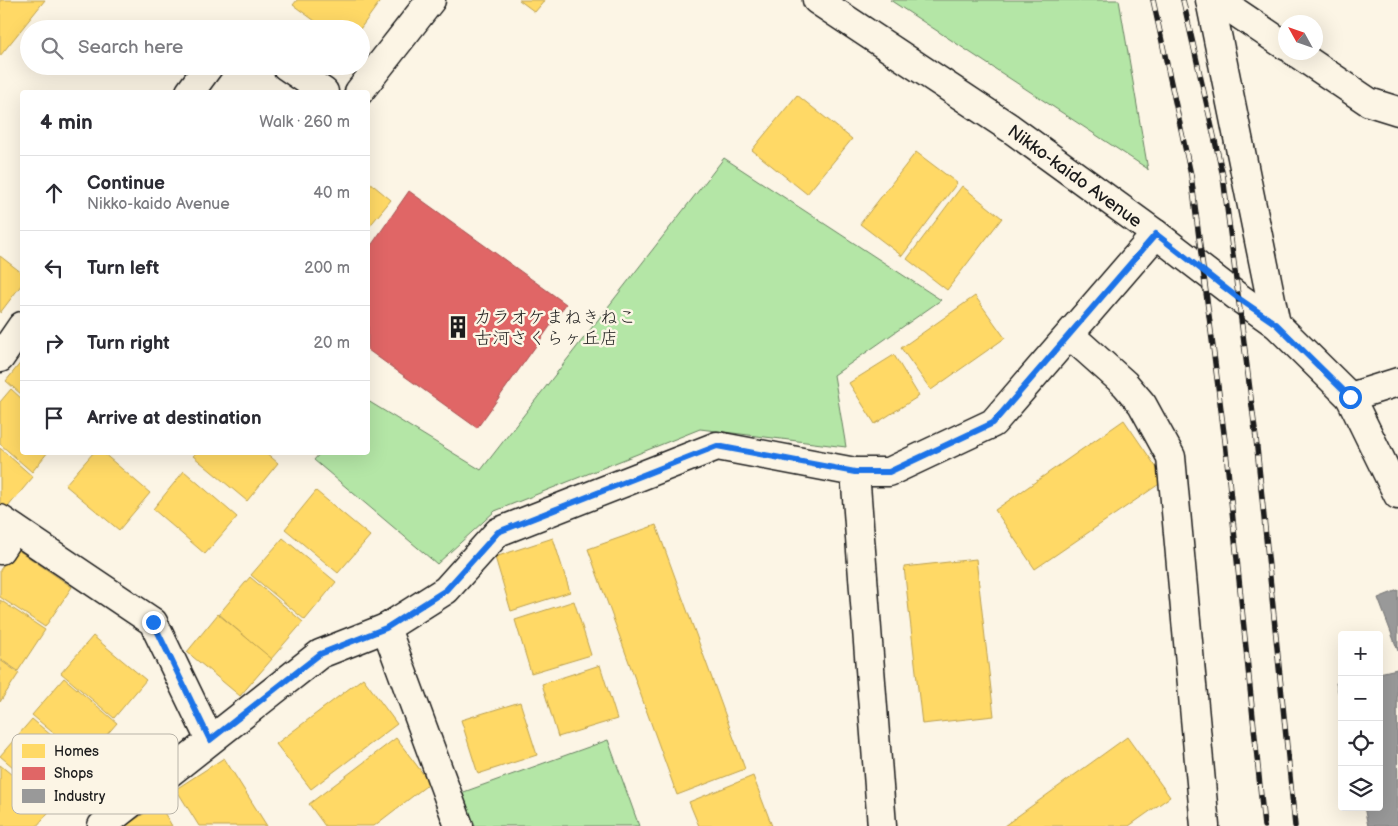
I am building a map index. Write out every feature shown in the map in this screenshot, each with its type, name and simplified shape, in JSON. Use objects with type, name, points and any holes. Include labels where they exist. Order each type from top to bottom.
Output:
[{"type":"street","points":[[361,90],[431,0]]},
{"type":"street","name":"Nikko-kaido Avenue","points":[[817,0],[1010,128],[1156,234],[1238,298],[1276,324],[1350,397],[1398,495]]},
{"type":"street","points":[[1210,0],[1276,324]]},
{"type":"street","points":[[1218,0],[1278,41]]},
{"type":"street","points":[[1307,60],[1369,102],[1398,112]]},
{"type":"street","points":[[191,90],[202,75]]},
{"type":"street","points":[[299,75],[321,90]]},
{"type":"street","points":[[178,765],[320,654],[386,628],[446,590],[498,532],[717,446],[855,472],[889,472],[993,423],[1156,234]]},
{"type":"street","points":[[0,358],[20,329]]},
{"type":"street","points":[[1070,335],[1126,384],[1142,404],[1171,457],[1205,826]]},
{"type":"street","points":[[1350,397],[1398,382]]},
{"type":"street","points":[[855,472],[882,826]]},
{"type":"street","points":[[5,533],[153,622],[210,740]]},
{"type":"street","points":[[386,628],[459,826]]},
{"type":"street","points":[[102,826],[117,814]]},
{"type":"green space","points":[[890,0],[1119,0],[1148,169]]},
{"type":"green space","points":[[724,158],[941,300],[834,375],[846,447],[700,429],[495,511],[437,564],[314,460],[318,455],[370,455],[370,402],[481,470]]},
{"type":"green space","points":[[608,740],[639,826],[473,826],[461,793]]},
{"type":"building: Homes","points":[[0,0],[45,0],[29,20],[20,20],[20,31],[0,56]]},
{"type":"building: Homes","points":[[297,0],[381,0],[367,20],[314,20],[293,5]]},
{"type":"building: Homes","points":[[519,0],[545,0],[535,12]]},
{"type":"building: Homes","points":[[797,95],[852,139],[807,194],[752,150]]},
{"type":"building: Homes","points":[[916,152],[957,183],[902,256],[860,224]]},
{"type":"building: Homes","points":[[370,183],[391,200],[370,226]]},
{"type":"building: Homes","points":[[962,186],[1002,218],[947,290],[907,259]]},
{"type":"building: Homes","points":[[0,256],[20,271],[20,287],[0,313]]},
{"type":"building: Homes","points":[[975,296],[1005,338],[931,390],[901,348]]},
{"type":"building: Homes","points":[[894,355],[919,396],[875,424],[849,383]]},
{"type":"building: Homes","points":[[20,364],[20,393],[6,381]]},
{"type":"building: Homes","points":[[11,389],[20,397],[20,455],[46,455],[32,472],[0,444],[0,402]]},
{"type":"building: Homes","points":[[1124,420],[1165,480],[1035,569],[995,510]]},
{"type":"building: Homes","points":[[0,448],[33,477],[2,514],[0,513]]},
{"type":"building: Homes","points":[[91,455],[106,455],[150,493],[119,530],[65,485]]},
{"type":"building: Homes","points":[[269,455],[278,463],[247,501],[193,456]]},
{"type":"building: Homes","points":[[184,471],[237,517],[205,554],[153,509]]},
{"type":"building: Homes","points":[[316,491],[370,536],[338,573],[285,529]]},
{"type":"building: Homes","points":[[656,525],[745,769],[677,795],[588,549]]},
{"type":"building: Homes","points":[[283,538],[336,582],[305,620],[251,575]]},
{"type":"building: Homes","points":[[553,538],[570,592],[511,611],[495,557]]},
{"type":"building: Homes","points":[[15,548],[72,587],[45,627],[0,597],[0,570]]},
{"type":"building: Homes","points":[[976,559],[994,716],[922,724],[904,567]]},
{"type":"building: Homes","points":[[250,577],[303,622],[271,659],[219,614]]},
{"type":"building: Homes","points":[[0,600],[45,630],[18,671],[0,659]]},
{"type":"building: Homes","points":[[574,601],[591,655],[531,673],[515,620]]},
{"type":"building: Homes","points":[[218,614],[272,659],[240,696],[187,652]]},
{"type":"building: Homes","points":[[93,636],[146,680],[114,718],[61,673]]},
{"type":"building: Homes","points":[[0,660],[19,673],[0,702]]},
{"type":"building: Homes","points":[[600,665],[617,719],[558,737],[542,684]]},
{"type":"building: Homes","points":[[64,678],[117,723],[107,734],[54,734],[32,715]]},
{"type":"building: Homes","points":[[363,678],[397,724],[311,789],[276,744]]},
{"type":"building: Homes","points":[[520,702],[537,755],[478,774],[461,720]]},
{"type":"building: Homes","points":[[32,719],[50,734],[19,734]]},
{"type":"building: Homes","points":[[1127,737],[1170,797],[1129,826],[1004,826]]},
{"type":"building: Homes","points":[[396,738],[430,783],[374,826],[325,826],[309,804]]},
{"type":"building: Homes","points":[[12,742],[12,766],[0,756]]},
{"type":"building: Homes","points":[[224,758],[267,826],[199,826],[178,792],[178,788]]},
{"type":"building: Homes","points":[[0,765],[12,775],[12,814],[47,814],[37,826],[0,826]]},
{"type":"building: Homes","points":[[753,776],[772,826],[699,826],[689,802]]},
{"type":"building: Homes","points":[[144,814],[165,814],[172,826],[125,826]]},
{"type":"building: Shops","name":"カラオケまねきねこ 古河さくらヶ丘店","points":[[409,191],[566,304],[477,428],[370,351],[370,247]]},
{"type":"building: Industry","points":[[1398,590],[1398,651],[1378,598]]},
{"type":"building: Industry","points":[[1397,669],[1398,826],[1368,826],[1365,811],[1383,811],[1383,672]]},
{"type":"railway","points":[[1153,0],[1191,175],[1225,441],[1264,826]]},
{"type":"railway","points":[[1183,0],[1223,176],[1256,438],[1295,826]]},
{"type":"place","name":"カラオケまねきねこ 古河さくらヶ丘店","points":[[458,327]]},
{"type":"route","points":[[153,622],[210,740],[320,654],[386,628],[446,590],[498,532],[717,446],[855,472],[889,472],[993,423],[1156,234],[1238,298],[1276,324],[1350,397]]}]
